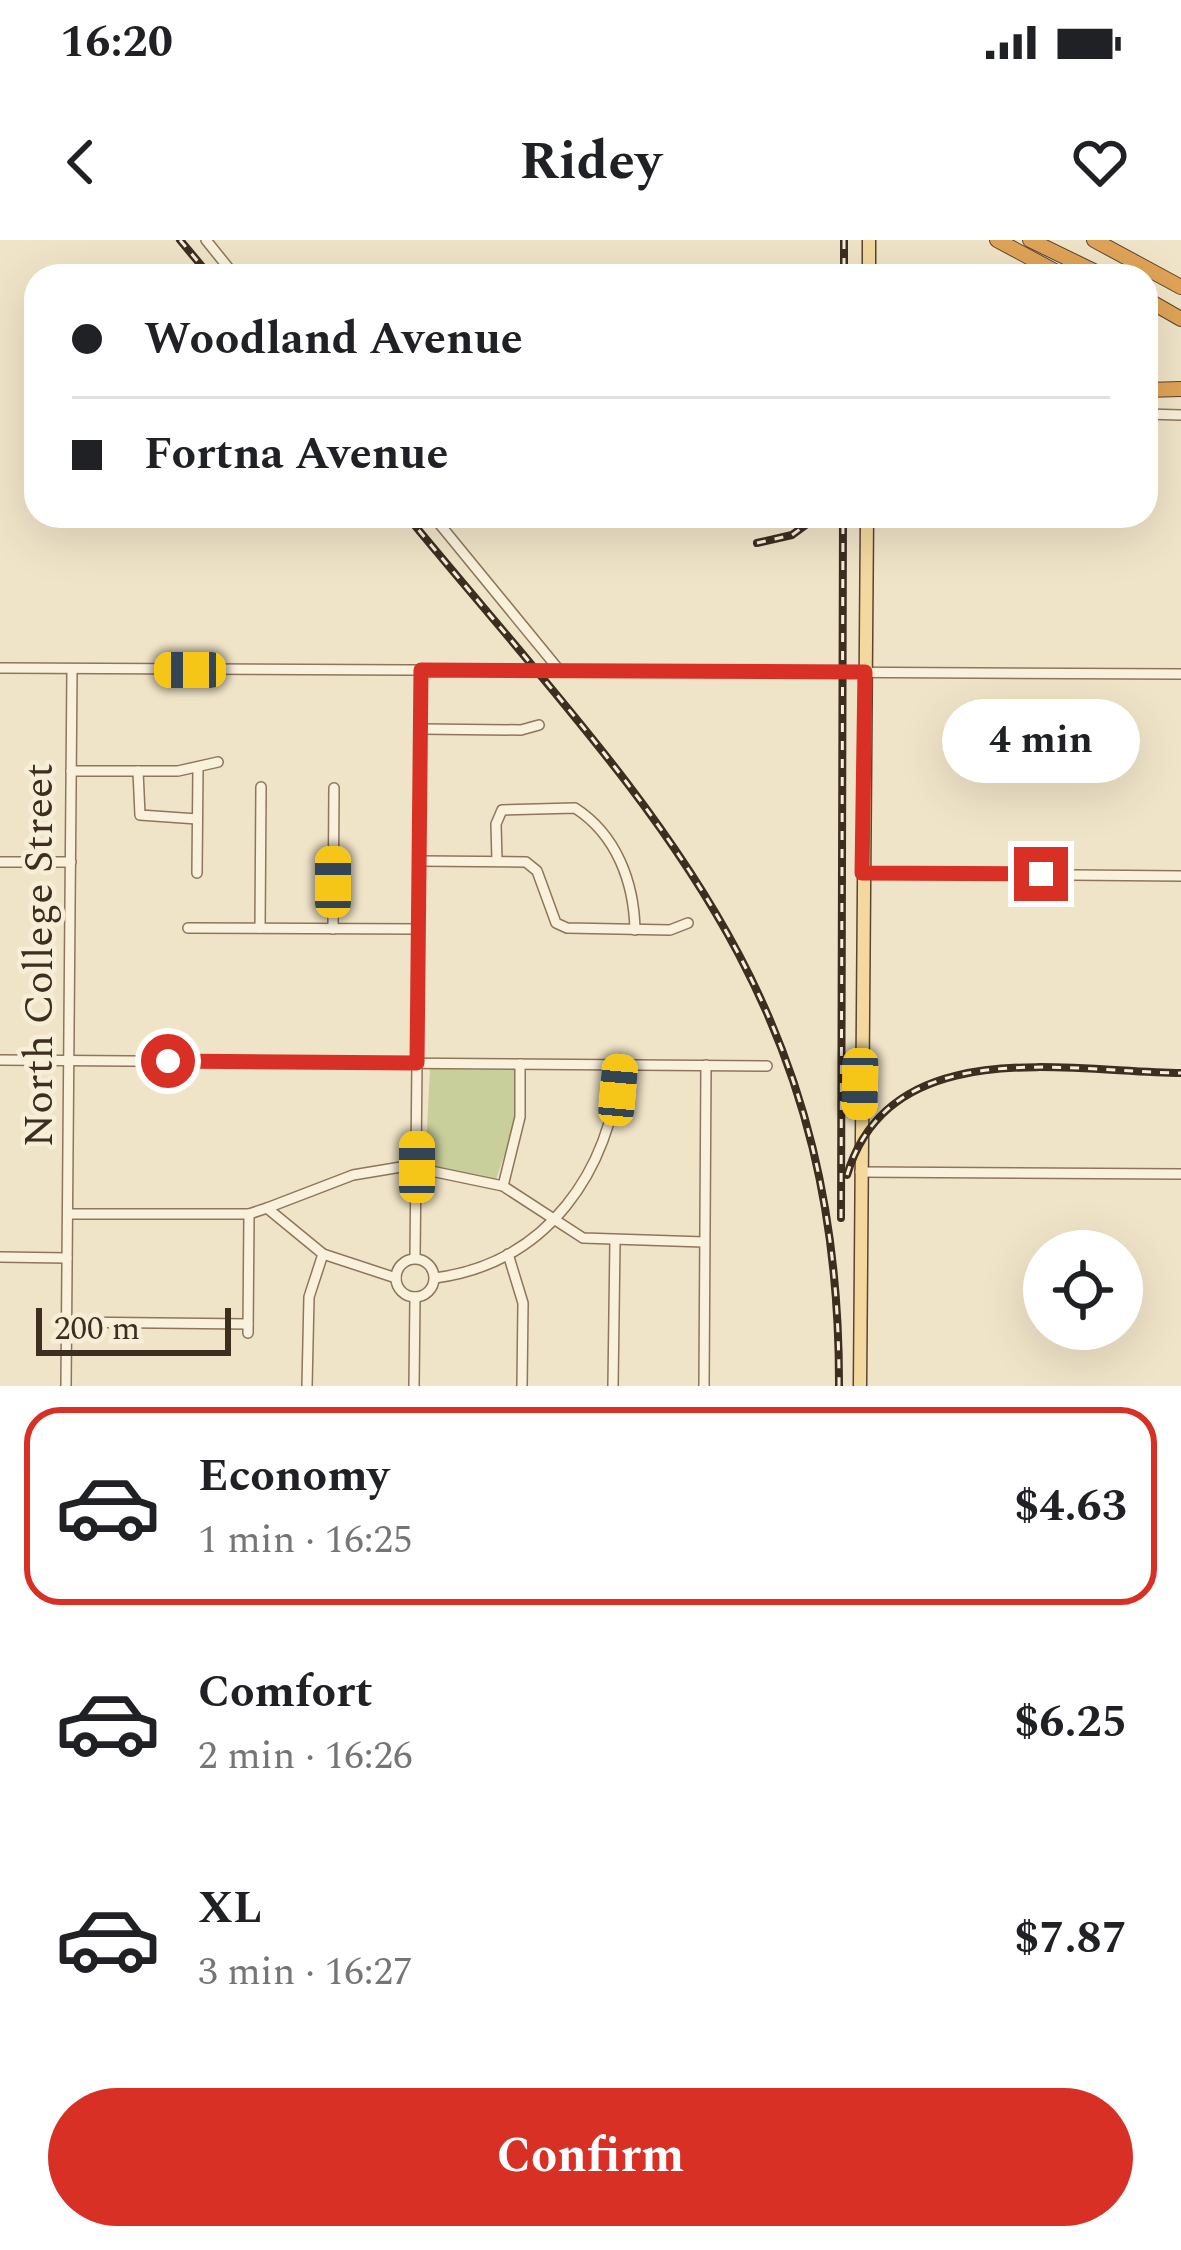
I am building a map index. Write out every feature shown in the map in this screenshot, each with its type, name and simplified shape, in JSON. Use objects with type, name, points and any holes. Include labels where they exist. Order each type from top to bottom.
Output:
[{"type":"highway","points":[[997,240],[1042,264]]},
{"type":"highway","points":[[1030,240],[1079,264]]},
{"type":"highway","points":[[1094,240],[1138,264]]},
{"type":"main road","points":[[860,1386],[867,528]]},
{"type":"street","points":[[206,240],[225,264]]},
{"type":"street","points":[[443,528],[560,670]]},
{"type":"street","points":[[0,668],[1181,674]]},
{"type":"street","name":"North College Street","points":[[66,1386],[72,669]]},
{"type":"street","points":[[416,1258],[421,670]]},
{"type":"street","points":[[420,730],[520,730],[539,725]]},
{"type":"street","points":[[71,771],[197,768],[218,763]]},
{"type":"street","points":[[197,768],[197,873]]},
{"type":"street","points":[[138,771],[140,815],[197,819]]},
{"type":"street","points":[[260,928],[261,788]]},
{"type":"street","points":[[333,928],[334,788]]},
{"type":"street","points":[[497,861],[496,824],[502,810],[575,808],[623,864],[633,890],[635,930]]},
{"type":"street","points":[[419,861],[532,866],[560,926],[670,931],[688,923]]},
{"type":"street","points":[[0,862],[71,862]]},
{"type":"street","points":[[862,873],[1181,876]]},
{"type":"street","points":[[188,928],[418,928]]},
{"type":"street","points":[[0,1060],[767,1066]]},
{"type":"street","points":[[503,1186],[520,1117],[520,1064]]},
{"type":"street","points":[[435,1278],[508,1254],[552,1222],[592,1173],[616,1116],[620,1065]]},
{"type":"street","points":[[704,1386],[706,1065]]},
{"type":"street","points":[[68,1214],[248,1214],[353,1174],[417,1167],[503,1186],[583,1238],[704,1242]]},
{"type":"street","points":[[860,1172],[1181,1174]]},
{"type":"street","points":[[268,1208],[323,1254],[396,1278]]},
{"type":"street","points":[[67,1322],[248,1328],[248,1214]]},
{"type":"street","points":[[613,1386],[615,1241]]},
{"type":"street","points":[[308,1386],[309,1297],[323,1254]]},
{"type":"street","points":[[508,1254],[523,1303],[522,1386]]},
{"type":"street","points":[[0,1257],[67,1258]]},
{"type":"street","points":[[416,1258],[429,1264],[435,1278],[429,1292],[415,1298],[401,1292],[396,1278],[402,1264],[416,1258]]},
{"type":"street","points":[[414,1386],[415,1298]]},
{"type":"green space","points":[[430,1069],[516,1070],[516,1120],[496,1180],[425,1166]]},
{"type":"railway","points":[[180,240],[200,264]]},
{"type":"railway","points":[[844,240],[844,264]]},
{"type":"railway","points":[[417,528],[649,812],[713,909],[766,1010],[806,1121],[831,1245],[839,1386]]},
{"type":"railway","points":[[757,543],[802,528]]},
{"type":"railway","points":[[841,1218],[843,528]]},
{"type":"railway","points":[[847,1175],[869,1130],[901,1099],[942,1080],[987,1070],[1037,1067],[1181,1073]]},
{"type":"route","points":[[168,1061],[417,1063],[421,670],[865,672],[862,873],[1041,874]]}]
